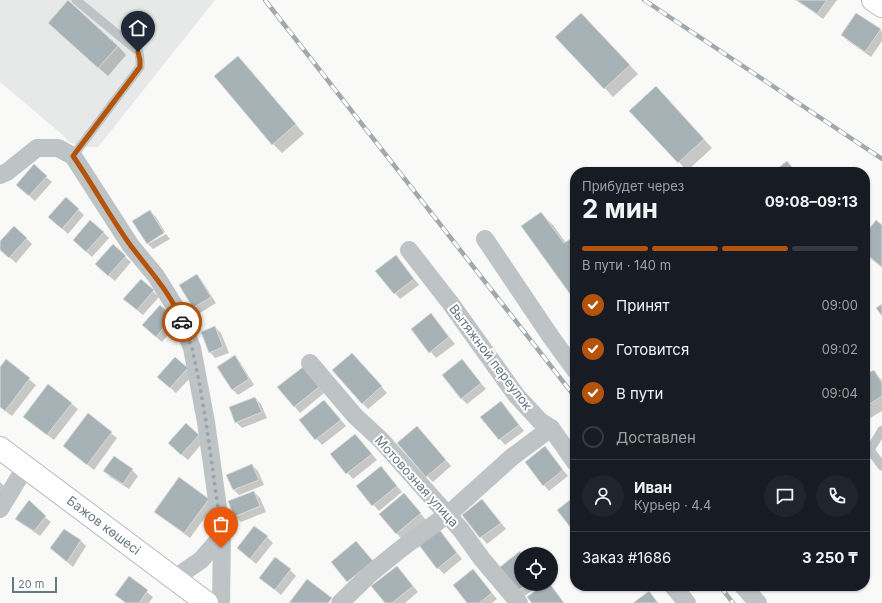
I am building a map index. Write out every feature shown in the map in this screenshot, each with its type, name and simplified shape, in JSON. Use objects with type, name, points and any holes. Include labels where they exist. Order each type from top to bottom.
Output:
[{"type":"main road","points":[[873,0],[882,6]]},
{"type":"main road","name":"Бажов көшесі","points":[[0,448],[207,603]]},
{"type":"street","points":[[0,175],[7,172],[37,148],[58,148],[73,156],[131,246],[156,276],[177,310],[192,348],[206,422],[222,536],[221,603]]},
{"type":"street","points":[[485,238],[570,363]]},
{"type":"street","name":"Вытяжной переулок","points":[[409,250],[451,304],[516,395],[540,420],[551,428],[570,455]]},
{"type":"street","name":"Мотовозная улица","points":[[310,364],[355,416],[380,439],[462,530],[482,559],[519,603]]},
{"type":"street","points":[[340,603],[377,568],[446,514],[452,511],[512,458],[551,428]]},
{"type":"street","points":[[0,509],[26,466]]},
{"type":"street","points":[[175,578],[201,560],[222,536]]},
{"type":"street","points":[[201,560],[215,561],[221,572]]},
{"type":"street","points":[[677,591],[687,603]]},
{"type":"street","points":[[748,591],[758,603]]},
{"type":"lane","points":[[73,156],[140,67],[138,52],[76,0]]},
{"type":"lane","points":[[870,446],[882,430]]},
{"type":"lane","points":[[870,451],[882,466]]},
{"type":"shaded area","points":[[0,0],[215,0],[98,147],[83,147],[68,142],[64,136],[0,82]]},
{"type":"building","points":[[68,0],[118,46],[98,68],[48,23]]},
{"type":"building","points":[[796,0],[827,0],[817,14]]},
{"type":"building","points":[[581,13],[630,65],[604,89],[555,37]]},
{"type":"building","points":[[856,13],[881,29],[865,52],[841,35]]},
{"type":"building","points":[[238,56],[296,124],[272,145],[214,76]]},
{"type":"building","points":[[656,86],[704,139],[678,163],[629,111]]},
{"type":"building","points":[[787,161],[792,167],[779,167]]},
{"type":"building","points":[[34,164],[47,176],[29,196],[16,185]]},
{"type":"building","points":[[66,197],[79,209],[62,229],[48,217]]},
{"type":"building","points":[[150,210],[164,233],[147,244],[132,221]]},
{"type":"building","points":[[541,212],[564,243],[570,239],[570,294],[521,226]]},
{"type":"building","points":[[90,220],[104,232],[86,252],[73,240]]},
{"type":"building","points":[[876,220],[882,225],[882,267],[870,257],[870,228]]},
{"type":"building","points":[[14,226],[27,238],[9,258],[0,250],[0,241]]},
{"type":"building","points":[[113,244],[126,256],[108,276],[95,264]]},
{"type":"building","points":[[396,255],[414,279],[394,294],[375,271]]},
{"type":"building","points":[[197,274],[211,297],[193,308],[179,285]]},
{"type":"building","points":[[141,279],[154,290],[137,310],[123,299]]},
{"type":"building","points":[[882,304],[882,316],[876,308]]},
{"type":"building","points":[[160,305],[173,316],[156,337],[142,325]]},
{"type":"building","points":[[431,313],[449,337],[429,353],[411,329]]},
{"type":"building","points":[[215,326],[223,347],[209,353],[201,332]]},
{"type":"building","points":[[352,353],[382,386],[362,404],[332,370]]},
{"type":"building","points":[[235,355],[249,379],[232,390],[217,367]]},
{"type":"building","points":[[175,357],[188,368],[170,388],[157,377]]},
{"type":"building","points":[[6,359],[30,378],[5,411],[0,407],[0,367]]},
{"type":"building","points":[[462,359],[481,383],[461,399],[442,375]]},
{"type":"building","points":[[303,367],[319,387],[294,407],[277,387]]},
{"type":"building","points":[[874,370],[882,383],[882,396],[870,404],[870,372]]},
{"type":"building","points":[[48,384],[72,403],[47,435],[23,417]]},
{"type":"building","points":[[255,397],[262,412],[235,423],[229,407]]},
{"type":"building","points":[[324,400],[341,420],[315,440],[299,420]]},
{"type":"building","points":[[501,401],[519,425],[499,440],[480,417]]},
{"type":"building","points":[[88,413],[112,432],[87,465],[63,446]]},
{"type":"building","points":[[186,423],[199,435],[181,455],[168,443]]},
{"type":"building","points":[[417,426],[446,460],[426,477],[397,443]]},
{"type":"building","points":[[355,434],[372,454],[346,474],[330,454]]},
{"type":"building","points":[[545,446],[563,470],[543,486],[525,462]]},
{"type":"building","points":[[114,456],[133,469],[123,484],[103,471]]},
{"type":"building","points":[[252,464],[259,480],[233,490],[226,475]]},
{"type":"building","points":[[381,466],[397,486],[372,506],[356,486]]},
{"type":"building","points":[[179,477],[209,499],[184,533],[154,512]]},
{"type":"building","points":[[254,491],[260,506],[234,517],[228,501]]},
{"type":"building","points":[[404,493],[421,513],[396,534],[379,514]]},
{"type":"building","points":[[482,499],[501,523],[480,538],[462,515]]},
{"type":"building","points":[[29,500],[46,516],[34,531],[15,519]]},
{"type":"building","points":[[570,500],[570,527],[557,510]]},
{"type":"building","points":[[254,526],[268,536],[250,559],[237,548]]},
{"type":"building","points":[[64,529],[81,540],[67,562],[50,548]]},
{"type":"building","points":[[439,529],[457,553],[437,569],[419,545]]},
{"type":"building","points":[[356,541],[373,561],[347,582],[331,562]]},
{"type":"building","points":[[514,556],[514,586],[500,567]]},
{"type":"building","points":[[275,557],[291,569],[275,590],[259,578]]},
{"type":"building","points":[[397,566],[413,586],[392,603],[385,603],[371,586]]},
{"type":"building","points":[[473,569],[492,593],[479,603],[467,603],[453,585]]},
{"type":"building","points":[[129,576],[148,590],[139,603],[126,603],[115,595]]},
{"type":"building","points":[[307,579],[332,598],[328,603],[289,603]]},
{"type":"building","points":[[535,591],[555,591],[564,603],[532,603],[527,597]]},
{"type":"building","points":[[649,591],[658,603],[633,603]]},
{"type":"railway","points":[[265,0],[570,391]]},
{"type":"railway","points":[[644,0],[882,159]]},
{"type":"railway","points":[[724,591],[733,603]]},
{"type":"way so far","points":[[182,322],[192,348],[202,394],[222,536],[221,548]]},
{"type":"route","points":[[138,52],[140,67],[73,156],[131,246],[156,276],[177,310],[182,322]]}]
